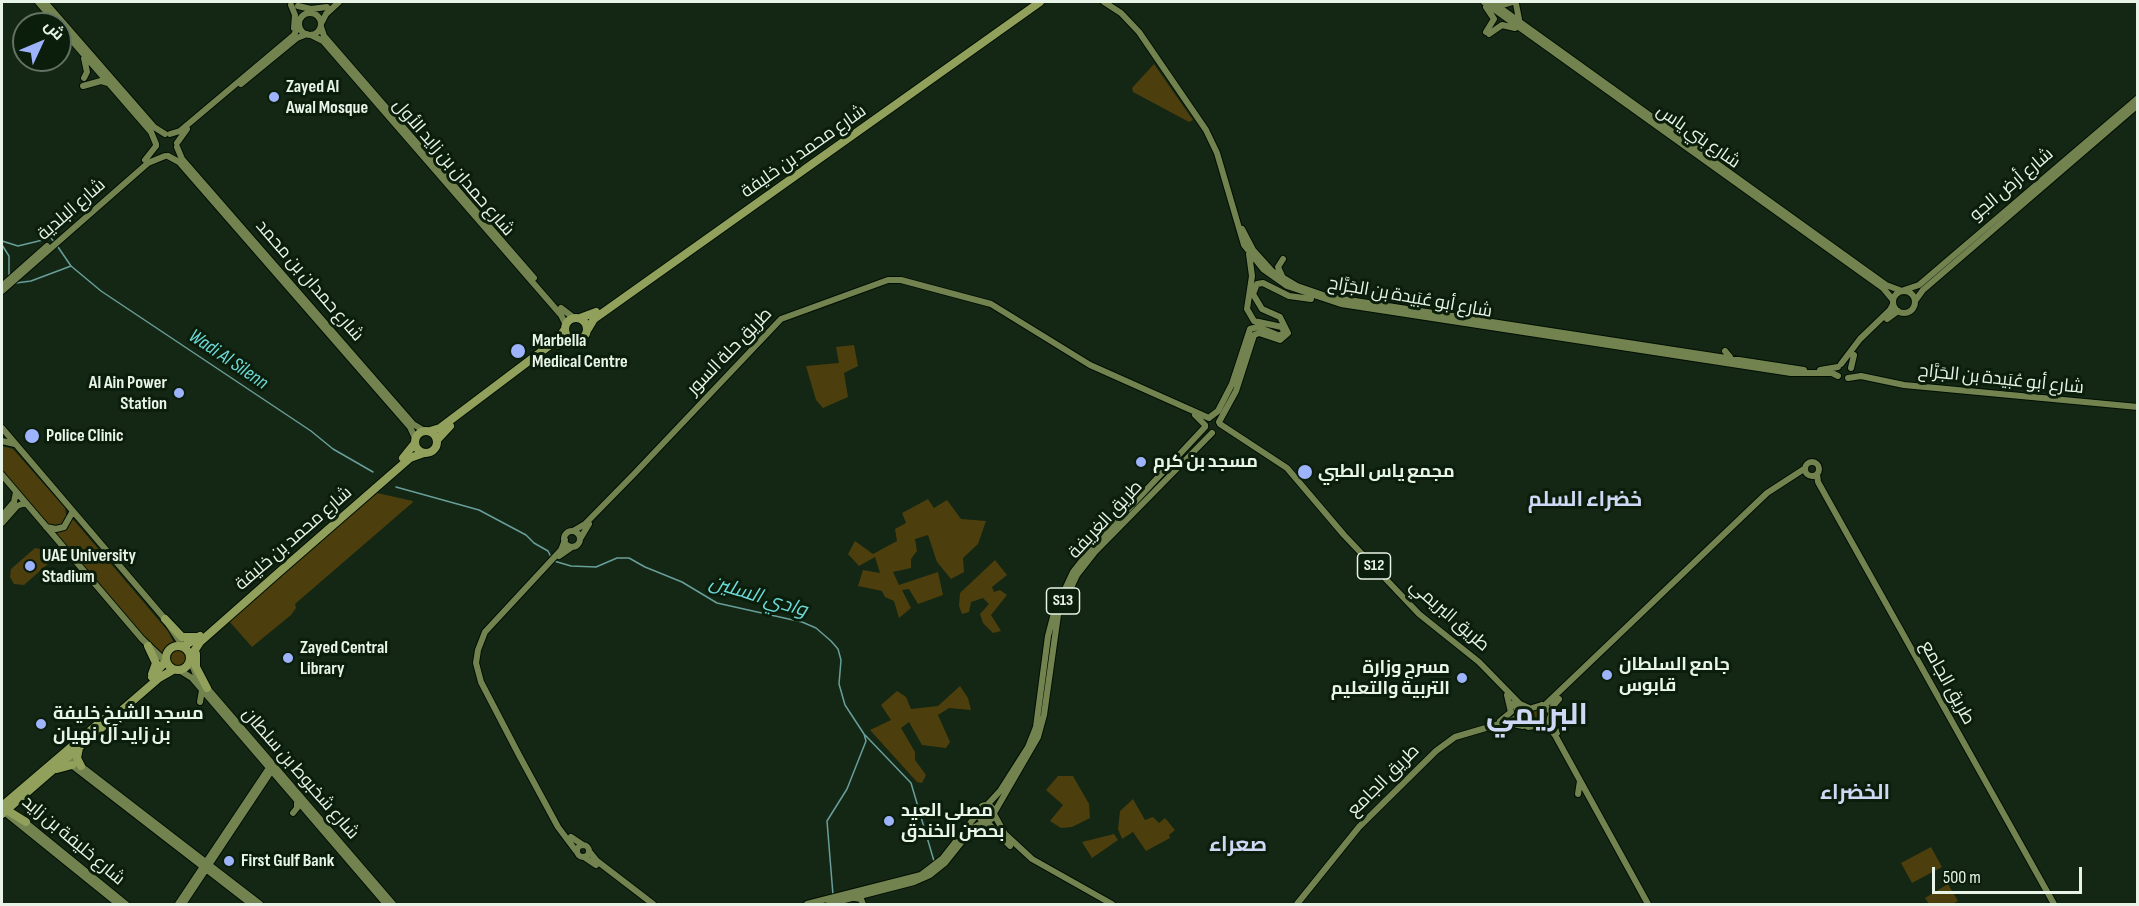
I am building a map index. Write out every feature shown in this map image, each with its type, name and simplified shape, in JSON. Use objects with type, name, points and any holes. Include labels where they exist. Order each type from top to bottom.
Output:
[{"type":"highway","name":"شارع محمد بن خليفة","points":[[565,327],[577,318],[589,317],[601,309],[1032,2]]},
{"type":"highway","name":"شارع محمد بن خليفة","points":[[572,340],[582,339],[594,319],[1040,2]]},
{"type":"highway","points":[[577,318],[588,329]]},
{"type":"highway","points":[[565,327],[572,340],[555,347],[443,432],[433,451],[424,453],[417,449],[415,440],[427,431],[440,428],[558,339],[565,327]]},
{"type":"highway","points":[[427,431],[437,440]]},
{"type":"highway","name":"شارع محمد بن خليفة","points":[[176,670],[190,658],[205,634],[399,462],[415,440]]},
{"type":"highway","name":"شارع محمد بن خليفة","points":[[165,662],[171,649],[183,646],[205,634],[410,458],[424,453]]},
{"type":"highway","points":[[165,619],[184,638],[192,639],[205,634]]},
{"type":"highway","points":[[204,689],[195,658],[205,634]]},
{"type":"highway","points":[[148,646],[156,663],[149,680]]},
{"type":"highway","points":[[183,646],[190,658]]},
{"type":"highway","points":[[165,662],[176,670],[159,678],[41,781],[3,808],[30,782],[64,760],[91,730],[149,680],[165,662]]},
{"type":"highway","points":[[79,748],[77,758],[81,766]]},
{"type":"highway","points":[[41,781],[58,762],[64,760]]},
{"type":"highway","points":[[3,808],[30,782]]},
{"type":"highway","points":[[15,817],[17,796]]},
{"type":"highway","points":[[3,808],[15,817]]},
{"type":"highway","points":[[3,808],[26,822]]},
{"type":"main road","points":[[45,2],[113,88],[149,125],[168,134],[185,126],[296,33],[299,22],[293,4]]},
{"type":"main road","points":[[299,22],[333,2]]},
{"type":"main road","points":[[177,145],[182,134],[297,38],[309,34],[321,25],[326,14],[339,2]]},
{"type":"main road","name":"شارع أبو عُبَيدة بن الجَرَّاح","points":[[1104,2],[1126,18],[1139,32],[1211,139],[1244,245],[1287,286],[1330,301],[1801,374],[1832,373],[1848,378],[1861,376],[1904,385],[2138,407]]},
{"type":"main road","name":"شارع أبو عُبَيدة بن الجَرَّاح","points":[[1110,2],[1143,32],[1209,129],[1222,156],[1243,232],[1269,271],[1287,281],[1334,298],[1714,356],[1729,354],[1808,370],[1840,366],[1851,369],[1861,376]]},
{"type":"main road","points":[[1485,2],[1527,30]]},
{"type":"main road","points":[[1485,2],[1494,19],[1488,33],[1503,25],[1527,30]]},
{"type":"main road","points":[[1494,2],[1505,14]]},
{"type":"main road","points":[[1494,2],[1503,5],[1514,3],[1518,17],[1527,30]]},
{"type":"main road","points":[[293,4],[311,9],[327,7]]},
{"type":"main road","points":[[293,4],[311,13]]},
{"type":"main road","points":[[287,40],[295,23],[293,4]]},
{"type":"main road","name":"شارع حمدان بن زايد الأول","points":[[311,13],[321,25],[326,38],[564,312],[577,318]]},
{"type":"main road","name":"شارع حمدان بن زايد الأول","points":[[299,22],[309,34],[323,41],[554,307],[565,327]]},
{"type":"main road","name":"شارع بني ياس","points":[[1527,30],[1886,285],[1903,290]]},
{"type":"main road","name":"شارع بني ياس","points":[[1527,30],[1874,282],[1893,302]]},
{"type":"main road","points":[[72,41],[97,65]]},
{"type":"main road","points":[[72,41],[125,93],[149,125],[156,145]]},
{"type":"main road","points":[[81,52],[87,70],[84,78]]},
{"type":"main road","points":[[83,86],[101,81],[113,88]]},
{"type":"main road","points":[[124,82],[125,93]]},
{"type":"main road","name":"شارع أرض الجو","points":[[2094,139],[2138,98]]},
{"type":"main road","name":"شارع أرض الجو","points":[[1903,290],[1918,285],[2138,105]]},
{"type":"main road","points":[[149,125],[172,130],[185,126]]},
{"type":"main road","points":[[142,163],[151,147],[149,125]]},
{"type":"main road","name":"شارع حمدان بن محمد","points":[[168,134],[177,145],[182,159],[413,424],[427,431]]},
{"type":"main road","name":"شارع البلدية","points":[[2,291],[142,163],[156,145],[158,138],[168,134]]},
{"type":"main road","name":"شارع حمدان بن محمد","points":[[156,145],[166,156],[177,160],[412,429],[415,440]]},
{"type":"main road","name":"شارع البلدية","points":[[64,234],[152,160],[166,156],[177,145]]},
{"type":"main road","name":"شارع أرض الجو","points":[[1915,301],[1923,290],[2048,178]]},
{"type":"main road","points":[[1209,418],[1218,411],[1256,334],[1280,340],[1288,333],[1280,317],[1262,309],[1253,294],[1252,272],[1244,245]]},
{"type":"main road","points":[[1283,259],[1278,270],[1287,281]]},
{"type":"main road","name":"شارع البلدية","points":[[2,286],[23,270]]},
{"type":"main road","points":[[1252,272],[1269,271]]},
{"type":"main road","name":"طريق حلة السور","points":[[573,531],[585,524],[781,319],[888,280],[901,280],[991,304],[1090,365],[1209,418]]},
{"type":"main road","name":"طريق حلة السور","points":[[580,539],[587,527],[786,319],[893,283],[990,306],[1089,369],[1193,414],[1205,426]]},
{"type":"main road","points":[[1254,283],[1266,284],[1289,296],[1330,301]]},
{"type":"main road","points":[[1220,423],[1236,391],[1246,351],[1248,331],[1252,328],[1278,335],[1284,332],[1282,327],[1251,318],[1246,307],[1254,283]]},
{"type":"main road","points":[[1838,376],[1840,366],[1860,339],[1890,310],[1893,302],[1903,290],[1911,293],[1915,301],[1910,311],[1898,311],[1862,343],[1852,358],[1848,378]]},
{"type":"main road","points":[[1893,302],[1898,311]]},
{"type":"main road","points":[[1632,343],[1645,338],[1654,347]]},
{"type":"main road","points":[[1714,356],[1729,354]]},
{"type":"main road","name":"S12","points":[[1209,418],[1216,418],[1220,423]]},
{"type":"main road","name":"طريق الغريفة","points":[[987,805],[995,800],[1028,747],[1038,721],[1043,670],[1054,613],[1073,572],[1091,549],[1205,426],[1209,418]]},
{"type":"main road","name":"طريق الغريفة","points":[[994,813],[1034,746],[1044,715],[1058,615],[1077,575],[1095,552],[1214,432],[1220,423]]},
{"type":"main road","name":"طريق البريمي","points":[[1220,423],[1287,468],[1344,535],[1419,614],[1479,662],[1520,704],[1529,708]]},
{"type":"main road","name":"S12","points":[[1205,426],[1214,432]]},
{"type":"main road","points":[[2,428],[165,619],[183,646]]},
{"type":"main road","name":"طريق البريمي","points":[[1214,432],[1230,435],[1283,468],[1344,540],[1414,613],[1479,666],[1507,695],[1520,715]]},
{"type":"main road","points":[[2,441],[15,444]]},
{"type":"main road","points":[[1529,708],[1544,706],[1767,493],[1804,469],[1808,462],[1814,462],[1819,467],[1817,474],[1791,481],[1768,498],[1557,701],[1552,716],[1539,726]]},
{"type":"main road","points":[[1804,469],[1809,476]]},
{"type":"main road","name":"طريق الجامع","points":[[1817,474],[1818,482],[2052,904]]},
{"type":"main road","points":[[2,475],[148,646],[165,662]]},
{"type":"main road","name":"طريق الجامع","points":[[1809,476],[2052,904]]},
{"type":"main road","points":[[2,518],[15,500],[16,491]]},
{"type":"main road","points":[[2,518],[18,505],[25,503]]},
{"type":"main road","points":[[46,527],[54,529],[64,527],[73,511]]},
{"type":"main road","points":[[647,904],[584,857],[579,856],[558,827],[481,682],[476,663],[479,643],[485,632],[553,560],[576,545],[580,539],[573,531],[566,534],[553,560],[489,631],[482,646],[480,664],[484,682],[566,832],[583,845],[597,861],[653,904]]},
{"type":"main road","points":[[565,540],[572,547]]},
{"type":"main road","name":"شارع شخبوط بن سلطان","points":[[190,658],[194,672],[213,702],[252,748],[271,766],[290,793],[386,904]]},
{"type":"main road","name":"شارع شخبوط بن سلطان","points":[[176,670],[190,675],[204,689],[393,904]]},
{"type":"main road","points":[[1043,670],[1047,670],[1047,689]]},
{"type":"main road","points":[[200,702],[204,689]]},
{"type":"main road","points":[[1496,724],[1511,712],[1507,695]]},
{"type":"main road","points":[[1544,706],[1552,716],[1650,904]]},
{"type":"main road","name":"طريق الجامع","points":[[1299,904],[1359,827],[1436,751],[1455,737],[1520,715],[1529,708]]},
{"type":"main road","name":"S12","points":[[1520,715],[1523,726]]},
{"type":"main road","name":"طريق الجامع","points":[[1299,904],[1361,828],[1418,774],[1437,752],[1456,740],[1508,723],[1539,726]]},
{"type":"main road","points":[[1539,726],[1551,730],[1650,904]]},
{"type":"main road","points":[[244,739],[271,766]]},
{"type":"main road","points":[[252,748],[261,765],[259,780]]},
{"type":"main road","points":[[64,760],[179,845],[197,853],[204,853],[221,842],[259,789],[271,766]]},
{"type":"main road","points":[[64,760],[81,766],[206,866],[230,888],[260,904]]},
{"type":"main road","points":[[183,904],[259,780],[271,766]]},
{"type":"main road","points":[[259,789],[267,781],[272,780],[290,793]]},
{"type":"main road","points":[[1578,794],[1580,781]]},
{"type":"main road","points":[[297,801],[294,814],[299,810],[305,810]]},
{"type":"main road","points":[[987,805],[1005,834],[1032,859],[1112,904]]},
{"type":"main road","name":"S13","points":[[807,904],[828,902],[913,878],[928,871],[942,859],[981,807],[987,805]]},
{"type":"main road","name":"شارع خليفة بن زايد","points":[[3,808],[118,901],[128,901]]},
{"type":"main road","points":[[978,813],[985,821],[993,825],[1010,846]]},
{"type":"main road","name":"S13","points":[[842,898],[854,898],[914,882],[930,875],[945,863],[973,828],[994,813]]},
{"type":"main road","name":"شارع خليفة بن زايد","points":[[15,817],[26,822],[118,901]]},
{"type":"main road","points":[[973,828],[982,824],[990,825],[1010,846],[1047,873],[1104,904]]},
{"type":"main road","points":[[221,842],[216,865],[230,888]]},
{"type":"main road","points":[[179,845],[195,868],[191,893]]},
{"type":"main road","points":[[576,851],[583,845]]},
{"type":"main road","points":[[584,857],[589,851]]},
{"type":"main road","points":[[206,866],[251,904]]},
{"type":"main road","points":[[178,904],[206,879],[221,881]]},
{"type":"main road","points":[[864,904],[864,898],[868,894]]},
{"type":"main road","points":[[854,898],[861,899],[864,904]]},
{"type":"shaded area","points":[[1154,64],[1193,120],[1189,122],[1133,92],[1132,88]]},
{"type":"shaded area","points":[[854,345],[858,366],[844,373],[848,397],[823,408],[816,400],[806,366],[839,363],[836,347]]},
{"type":"shaded area","points":[[2,446],[13,449],[65,508],[67,521],[63,526],[49,528],[2,474]]},
{"type":"shaded area","points":[[377,493],[413,501],[295,604],[296,608],[291,615],[252,647],[229,621]]},
{"type":"shaded area","points":[[928,499],[934,508],[947,500],[961,519],[986,521],[978,544],[963,558],[964,572],[951,579],[937,562],[928,535],[915,539],[917,551],[911,559],[911,568],[893,572],[899,585],[938,572],[943,595],[918,604],[909,589],[902,590],[911,608],[899,618],[894,601],[885,597],[882,591],[858,586],[863,570],[880,573],[875,557],[859,566],[848,554],[855,541],[873,554],[897,541],[895,529],[906,523],[902,513]]},
{"type":"shaded area","points":[[72,518],[168,631],[175,645],[162,657],[54,534],[68,528]]},
{"type":"shaded area","name":"UAE University Stadium","points":[[35,548],[47,550],[49,563],[24,585],[14,584],[10,577],[11,569]]},
{"type":"shaded area","points":[[995,560],[1007,575],[992,587],[994,592],[1000,590],[1007,595],[991,615],[1001,631],[993,633],[983,623],[980,614],[989,604],[983,598],[971,602],[969,612],[962,614],[959,606],[960,593]]},
{"type":"shaded area","points":[[178,647],[186,650],[189,658],[186,666],[178,669],[170,666],[167,658],[170,650]]},
{"type":"shaded area","points":[[960,686],[968,698],[971,710],[949,708],[938,715],[950,742],[946,748],[922,745],[909,722],[901,728],[915,752],[915,760],[926,775],[922,783],[917,782],[870,730],[891,720],[881,705],[897,691],[906,697],[911,709],[938,706]]},
{"type":"shaded area","points":[[1542,707],[1548,710],[1549,718],[1544,723],[1528,726],[1522,722],[1522,713]]},
{"type":"shaded area","points":[[1058,776],[1073,776],[1089,804],[1090,818],[1072,827],[1061,828],[1050,821],[1063,805],[1046,790]]},
{"type":"shaded area","points":[[1133,799],[1145,820],[1153,817],[1159,823],[1165,818],[1175,830],[1169,835],[1170,838],[1146,851],[1133,832],[1122,839],[1118,829],[1120,811]]},
{"type":"shaded area","points":[[1114,834],[1118,840],[1092,858],[1082,842]]},
{"type":"shaded area","points":[[1931,847],[1942,867],[1912,883],[1901,863]]},
{"type":"shaded area","points":[[1948,884],[1958,901],[1952,904],[1929,904],[1925,898]]},
{"type":"waterway","name":"Wadi Al Silenn","points":[[2,241],[18,246],[51,238],[55,243]]},
{"type":"waterway","name":"Wadi Al Silenn","points":[[2,245],[9,256],[9,275]]},
{"type":"waterway","name":"Wadi Al Silenn","points":[[58,247],[71,266],[101,291],[311,431],[333,449],[373,472]]},
{"type":"waterway","name":"Wadi Al Silenn","points":[[16,283],[31,281],[71,266]]},
{"type":"waterway","name":"وادي السلين","points":[[396,487],[479,510],[526,535],[548,551],[551,557]]},
{"type":"waterway","name":"وادي السلين","points":[[554,561],[571,566],[596,567],[617,558],[629,558],[682,582],[717,603],[802,622],[816,628],[838,649],[841,660],[839,684],[845,705],[866,741],[847,789],[827,821],[833,895]]},
{"type":"waterway","points":[[865,735],[911,783],[934,861]]},
{"type":"place","name":"Zayed Al Awal Mosque","points":[[274,97]]},
{"type":"place","name":"Marbella Medical Centre","points":[[518,351]]},
{"type":"place","name":"Al Ain Power Station","points":[[179,393]]},
{"type":"place","name":"Police Clinic","points":[[32,436]]},
{"type":"place","name":"مسجد بن كرم","points":[[1141,462]]},
{"type":"place","name":"مجمع ياس الطبي","points":[[1305,472]]},
{"type":"place","name":"UAE University Stadium","points":[[30,566]]},
{"type":"place","name":"Zayed Central Library","points":[[288,658]]},
{"type":"place","name":"جامع السلطان قابوس","points":[[1607,675]]},
{"type":"place","name":"مسرح وزارة التربية والتعليم","points":[[1462,678]]},
{"type":"place","name":"مسجد الشيخ خليفة بن زايد آل نهيان","points":[[41,724]]},
{"type":"place","name":"مصلى العيد بحصن الخندق","points":[[889,821]]},
{"type":"place","name":"First Gulf Bank","points":[[229,861]]},
{"type":"district","name":"خضراء السلم","points":[[1585,501]]},
{"type":"district","name":"البريمي","points":[[1537,716]]},
{"type":"district","name":"الخضراء","points":[[1855,794]]},
{"type":"district","name":"صعراء","points":[[1238,846]]}]
